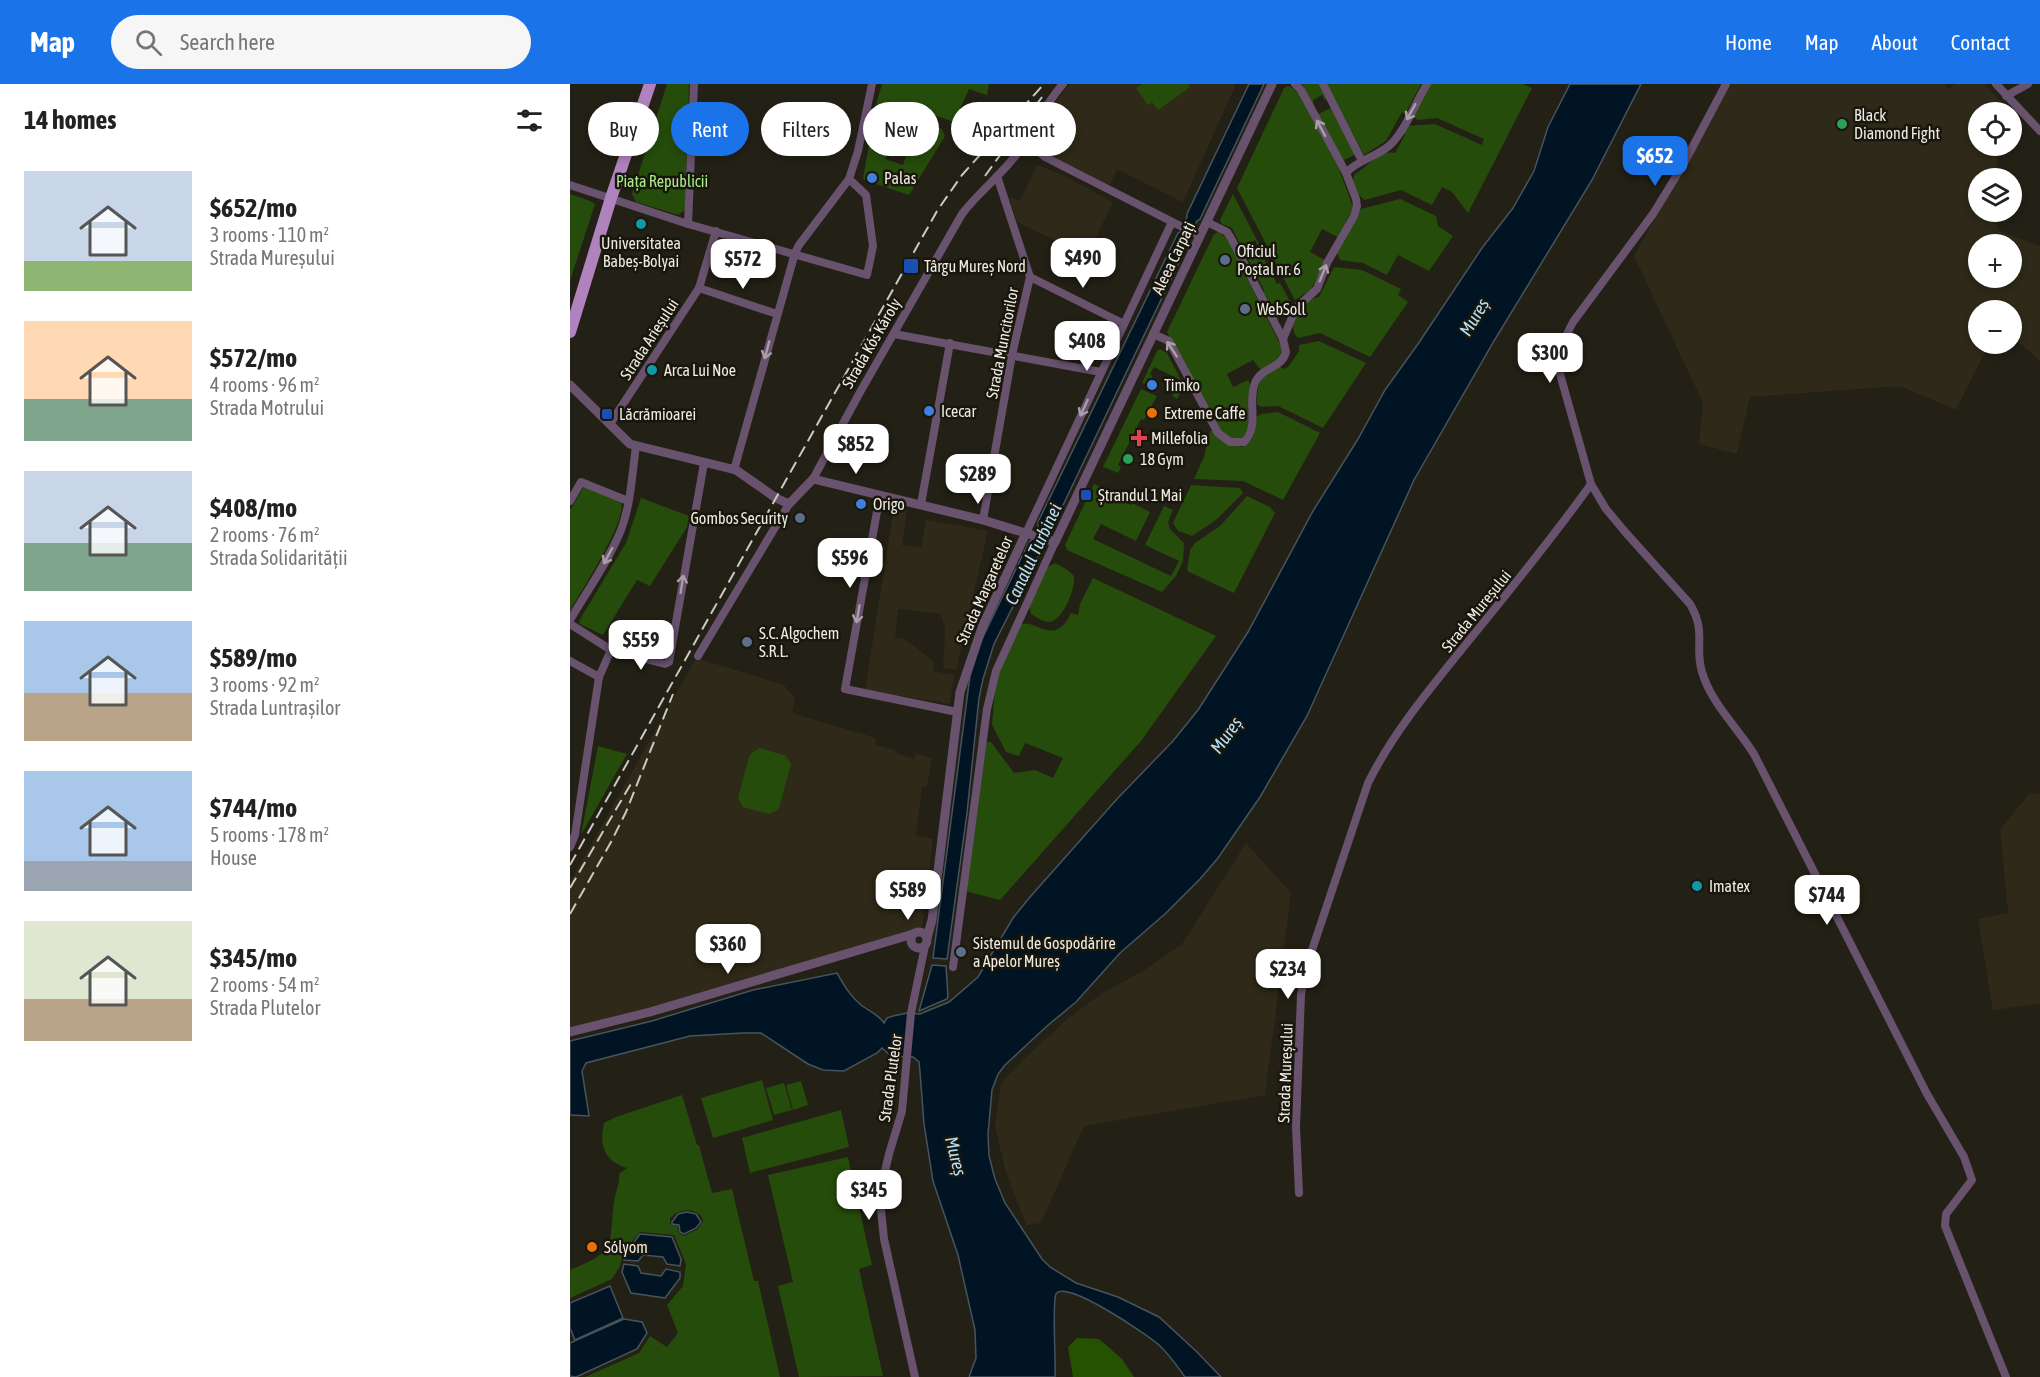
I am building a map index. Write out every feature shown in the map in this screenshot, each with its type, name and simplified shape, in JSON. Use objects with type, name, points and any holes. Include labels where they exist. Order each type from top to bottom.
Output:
[{"type":"main road","points":[[570,332],[611,198],[650,84]]},
{"type":"street","points":[[688,224],[694,84]]},
{"type":"street","points":[[734,470],[795,253],[849,179],[858,151],[872,84]]},
{"type":"street","name":"Strada Kós Károly","points":[[1049,102],[1063,84]]},
{"type":"street","name":"Aleea Carpați","points":[[1052,541],[1272,84]]},
{"type":"street","points":[[1283,339],[1293,312],[1300,303],[1314,293],[1327,263],[1354,216],[1356,199],[1346,173],[1301,90],[1295,84]]},
{"type":"street","points":[[1323,84],[1362,161]]},
{"type":"street","points":[[1346,173],[1350,167],[1390,145],[1399,134],[1427,84]]},
{"type":"street","points":[[1726,84],[1655,212],[1573,322],[1563,341],[1558,360],[1560,374],[1591,484],[1626,533],[1690,604],[1697,616],[1700,629],[1701,669],[1704,678],[1725,714],[1754,754],[1927,1094],[1964,1157],[1972,1180],[1946,1214],[1945,1226],[2006,1377]]},
{"type":"street","points":[[1996,84],[2040,131]]},
{"type":"street","points":[[2006,96],[2028,84]]},
{"type":"street","name":"Strada Kós Károly","points":[[698,656],[789,504],[813,479],[962,214],[976,196],[1016,156]]},
{"type":"street","points":[[1044,156],[1198,235]]},
{"type":"street","name":"Strada Muncitorilor","points":[[982,520],[1012,355],[1030,277],[997,176]]},
{"type":"street","points":[[570,185],[688,224],[867,274],[873,246],[866,195],[849,179]]},
{"type":"street","points":[[1153,334],[1169,341],[1218,433],[1227,441],[1244,442],[1251,431],[1254,385],[1260,374],[1281,362],[1286,351],[1283,339],[1227,232],[1207,222]]},
{"type":"street","name":"Strada Margaretelor","points":[[921,941],[957,712],[965,675],[979,636],[1030,534],[1101,372],[1176,224]]},
{"type":"street","name":"Strada Arieșului","points":[[610,424],[699,288],[716,231]]},
{"type":"street","points":[[1030,277],[1124,324]]},
{"type":"street","points":[[699,288],[777,314]]},
{"type":"street","points":[[894,334],[1101,372]]},
{"type":"street","points":[[921,504],[950,343]]},
{"type":"street","points":[[570,385],[620,436],[636,447],[734,470],[789,504]]},
{"type":"street","points":[[570,399],[588,402]]},
{"type":"street","points":[[636,447],[628,501],[621,529],[570,622],[611,650],[665,664],[670,661],[704,463]]},
{"type":"street","points":[[813,479],[921,504],[1052,541],[996,671],[991,689],[953,967]]},
{"type":"street","points":[[570,501],[581,482],[628,501]]},
{"type":"street","name":"Strada Mureșului","points":[[1299,1193],[1296,1126],[1301,995],[1305,971],[1368,783],[1403,722],[1556,534],[1591,484]]},
{"type":"street","points":[[880,495],[845,689],[957,712]]},
{"type":"street","points":[[570,847],[575,835],[599,678],[611,650]]},
{"type":"street","points":[[570,661],[599,678]]},
{"type":"street","points":[[570,1032],[650,1012],[892,941],[921,941]]},
{"type":"street","name":"Strada Plutelor","points":[[915,1377],[884,1239],[880,1210],[886,1164],[902,1111],[911,1013],[921,941]]},
{"type":"shaded area","points":[[1070,84],[1236,84],[1183,202],[1117,169],[1110,185],[1056,159],[1054,156],[1076,156],[1076,102],[1055,102]]},
{"type":"shaded area","points":[[1731,84],[1945,84],[1949,89],[1955,84],[1985,84],[2001,102],[1968,102],[1968,156],[1997,156],[1997,168],[1968,168],[1968,222],[1998,222],[1998,230],[2008,234],[1968,234],[1968,288],[2022,288],[2022,239],[2040,246],[2040,361],[2022,346],[2022,300],[1968,300],[1968,354],[1984,354],[1956,410],[1900,386],[1750,397],[1737,454],[1699,444],[1703,403],[1634,256]]},
{"type":"shaded area","points":[[1037,165],[1063,175],[1113,202],[1087,256],[1017,222],[1009,197],[1020,201]]},
{"type":"shaded area","points":[[894,508],[907,510],[902,545],[921,547],[926,520],[988,531],[956,670],[943,668],[945,629],[941,614],[898,609],[895,637],[905,639],[934,662],[933,671],[954,675],[950,704],[865,690]]},
{"type":"shaded area","points":[[696,658],[784,685],[795,699],[792,713],[876,738],[875,744],[897,751],[897,754],[914,759],[916,754],[932,758],[927,787],[922,786],[916,836],[933,839],[922,927],[648,1008],[570,1028],[570,882]]},
{"type":"shaded area","points":[[2040,793],[2040,1004],[1993,1010],[1978,919],[2008,913],[2000,830],[2029,794]]},
{"type":"shaded area","points":[[1246,843],[1291,893],[1265,1095],[1084,1126],[1041,1223],[1026,1225],[1005,1169],[995,1127],[1001,1083],[1066,1020],[1101,994],[1143,971],[1182,944]]},
{"type":"green space","name":"Piața Republicii","points":[[667,84],[689,84],[688,102],[671,102],[671,156],[687,156],[685,210],[678,215],[636,202],[632,194],[644,156],[659,156],[659,109]]},
{"type":"green space","points":[[882,84],[989,84],[987,95],[969,89],[963,102],[951,102],[951,121],[939,117],[939,102],[877,101]]},
{"type":"green space","points":[[1142,84],[1188,84],[1190,87],[1158,110],[1152,102],[1148,105],[1136,88]]},
{"type":"green space","points":[[1302,84],[1319,84],[1326,99],[1322,95],[1313,100],[1314,106]]},
{"type":"green space","points":[[1327,84],[1421,84],[1405,114],[1402,112],[1386,141],[1364,155]]},
{"type":"green space","points":[[1430,84],[1523,84],[1532,88],[1468,213],[1452,192],[1442,187],[1432,205],[1401,190],[1365,200],[1359,195],[1354,185],[1355,174],[1374,159],[1389,152],[1395,153],[1405,135],[1403,132],[1406,126],[1435,124],[1482,145],[1484,139],[1437,118],[1418,120],[1414,118],[1413,114]]},
{"type":"green space","points":[[1288,86],[1300,95],[1339,169],[1353,207],[1338,237],[1322,229],[1310,252],[1325,260],[1311,290],[1295,300],[1237,188],[1284,88]]},
{"type":"green space","points":[[1331,108],[1357,158],[1354,155],[1344,160],[1345,165],[1318,114]]},
{"type":"green space","points":[[939,128],[942,129],[945,136],[939,146]]},
{"type":"green space","points":[[867,156],[886,156],[885,159],[903,165],[906,156],[933,156],[909,195],[863,178]]},
{"type":"green space","points":[[570,194],[595,204],[570,281]]},
{"type":"green space","points":[[1233,194],[1259,244],[1257,245],[1255,240],[1244,246],[1246,251],[1244,252],[1232,228],[1222,224],[1220,220]]},
{"type":"green space","points":[[1400,199],[1436,216],[1438,226],[1453,236],[1429,271],[1398,255],[1387,275],[1363,263],[1340,260],[1337,253],[1361,209]]},
{"type":"green space","points":[[1218,232],[1227,238],[1283,350],[1279,360],[1261,370],[1253,360],[1227,374],[1233,387],[1248,380],[1250,384],[1248,429],[1242,439],[1228,438],[1220,432],[1167,332],[1214,234]]},
{"type":"green space","points":[[1261,253],[1277,284],[1280,283],[1291,303],[1287,302],[1278,319],[1262,293],[1264,290],[1248,259]]},
{"type":"green space","points":[[1334,267],[1362,270],[1401,289],[1398,295],[1408,302],[1370,357],[1320,333],[1298,338],[1294,332],[1294,319],[1297,313],[1307,302],[1319,297]]},
{"type":"green space","points":[[1319,341],[1366,363],[1323,428],[1278,406],[1261,407],[1257,404],[1259,385],[1263,377],[1280,367],[1284,369],[1289,366],[1299,351],[1299,345]]},
{"type":"green space","points":[[1160,349],[1167,353],[1184,386],[1177,399],[1172,396],[1179,379],[1154,367],[1150,374],[1151,379],[1148,378],[1145,384],[1142,383]]},
{"type":"green space","points":[[1141,389],[1157,396],[1144,420],[1141,419],[1118,465],[1121,467],[1118,473],[1103,467]]},
{"type":"green space","points":[[1278,412],[1320,433],[1283,500],[1243,481],[1194,479],[1204,457],[1210,431],[1214,431],[1225,443],[1242,447],[1247,445],[1252,438],[1256,417],[1261,414]]},
{"type":"green space","points":[[1094,484],[1131,505],[1132,503],[1150,512],[1136,541],[1101,524],[1093,539],[1171,576],[1179,561],[1145,545],[1164,506],[1173,510],[1168,522],[1170,529],[1184,543],[1183,561],[1176,576],[1162,592],[1067,550],[1065,545]]},
{"type":"green space","points":[[1191,485],[1240,488],[1243,493],[1216,520],[1192,536],[1178,531],[1173,523]]},
{"type":"green space","points":[[587,487],[621,502],[621,512],[593,573],[570,611],[570,510],[583,488]]},
{"type":"green space","points":[[1247,496],[1270,507],[1275,513],[1234,593],[1187,571],[1190,550],[1195,543],[1220,526]]},
{"type":"green space","points":[[641,498],[689,516],[687,527],[650,586],[637,580],[603,635],[580,624],[579,621],[626,543]]},
{"type":"green space","points":[[1055,563],[1074,576],[1074,581],[1071,596],[1064,610],[1054,620],[1047,622],[1031,614],[1029,606],[1048,567]]},
{"type":"green space","points":[[1093,578],[1216,636],[1141,741],[1000,900],[965,891],[986,742],[991,742],[1014,773],[1035,770],[1053,778],[1063,758],[1025,743],[1019,756],[1006,752],[992,725],[999,672],[1020,625],[1032,625],[1052,631],[1058,629],[1065,624],[1071,613],[1078,615],[1080,604]]},
{"type":"green space","points":[[598,746],[627,754],[581,835]]},
{"type":"green space","points":[[760,748],[786,756],[791,764],[778,810],[769,814],[743,807],[738,798],[749,757],[751,753]]},
{"type":"green space","points":[[762,1080],[773,1120],[713,1138],[701,1098]]},
{"type":"green space","points":[[801,1081],[808,1105],[793,1110],[786,1085]]},
{"type":"green space","points":[[784,1083],[792,1110],[774,1115],[766,1088]]},
{"type":"green space","points":[[682,1095],[712,1193],[732,1189],[754,1281],[758,1281],[780,1377],[585,1377],[639,1353],[650,1336],[667,1347],[678,1333],[667,1305],[683,1286],[686,1264],[674,1235],[640,1232],[624,1251],[620,1266],[612,1279],[570,1298],[570,1270],[596,1258],[608,1246],[610,1239],[619,1174],[627,1168],[613,1161],[603,1145],[604,1123]],"holes":[[[687,1210],[699,1214],[703,1221],[698,1229],[684,1236],[679,1233],[677,1226],[670,1224],[670,1218],[676,1213]]]},
{"type":"green space","points":[[841,1110],[849,1147],[750,1173],[742,1138]]},
{"type":"green space","points":[[848,1157],[872,1265],[859,1269],[883,1376],[799,1377],[778,1286],[793,1282],[768,1175]]},
{"type":"green space","points":[[1077,1338],[1099,1339],[1122,1359],[1134,1377],[1073,1377],[1068,1347]]},
{"type":"water","name":"Canalul Turbinei","points":[[1249,84],[1264,84],[1200,219],[1189,236],[1190,239],[1052,528],[1045,536],[1043,547],[994,644],[979,698],[967,813],[947,959],[933,958],[970,676],[981,641],[1029,542],[1036,533],[1038,522],[1180,232]]},
{"type":"water","name":"Mureș","points":[[1570,84],[1641,84],[1592,180],[1494,341],[1414,480],[1307,716],[1260,797],[1218,858],[1166,913],[1120,953],[1076,1002],[1005,1065],[998,1074],[992,1090],[988,1134],[989,1156],[995,1179],[1005,1203],[1042,1259],[1050,1267],[1076,1283],[1118,1297],[1159,1317],[1221,1377],[1185,1377],[1173,1360],[1152,1339],[1089,1300],[1062,1291],[1056,1294],[1055,1299],[1055,1377],[969,1377],[976,1358],[975,1330],[958,1255],[933,1181],[924,1124],[919,1062],[913,1057],[891,1056],[882,1048],[844,1071],[823,1070],[808,1064],[761,1033],[690,1036],[586,1063],[582,1071],[589,1116],[570,1115],[570,1041],[652,1021],[753,990],[837,973],[854,998],[884,1023],[887,1018],[893,1016],[907,1013],[920,1014],[949,1002],[978,977],[1013,918],[1030,897],[1117,799],[1173,741],[1198,710],[1248,632],[1313,511],[1358,439],[1385,390],[1482,248],[1513,208],[1534,171],[1548,127]]},
{"type":"water","points":[[932,965],[946,966],[948,996],[947,999],[919,1011]]},
{"type":"water","points":[[687,1212],[696,1214],[701,1222],[696,1228],[684,1234],[680,1232],[679,1225],[672,1224],[672,1222],[678,1214]]},
{"type":"water","points":[[640,1234],[672,1237],[681,1259],[680,1266],[667,1264],[663,1257],[643,1255],[638,1261],[624,1260],[626,1253]]},
{"type":"water","points":[[624,1264],[638,1266],[641,1273],[661,1276],[666,1269],[680,1272],[680,1278],[665,1298],[631,1293],[622,1272]]},
{"type":"water","points":[[610,1286],[623,1318],[575,1340],[570,1328],[570,1303]]},
{"type":"water","points":[[624,1319],[642,1322],[647,1333],[637,1349],[576,1377],[570,1376],[570,1343]]},
{"type":"railway","points":[[570,865],[937,211],[962,175],[1044,84]]},
{"type":"railway","points":[[985,176],[1042,97]]},
{"type":"railway","points":[[570,914],[626,812],[673,694]]},
{"type":"railway","points":[[570,888],[632,782]]},
{"type":"place","name":"Black Diamond Fight","points":[[1842,124]]},
{"type":"place","name":"Palas","points":[[872,178]]},
{"type":"place","name":"Universitatea Babeș-Bolyai","points":[[641,224]]},
{"type":"place","name":"Oficiul Poștal nr. 6","points":[[1225,260]]},
{"type":"place","name":"Târgu Mureș Nord","points":[[911,266]]},
{"type":"place","name":"WebSoll","points":[[1245,309]]},
{"type":"place","name":"Arca Lui Noe","points":[[652,370]]},
{"type":"place","name":"Timko","points":[[1152,385]]},
{"type":"place","name":"Icecar","points":[[929,411]]},
{"type":"place","name":"Extreme Caffe","points":[[1152,413]]},
{"type":"place","name":"Lăcrămioarei","points":[[607,414]]},
{"type":"place","name":"Millefolia","points":[[1139,438]]},
{"type":"place","name":"18 Gym","points":[[1128,459]]},
{"type":"place","name":"Ștrandul 1 Mai","points":[[1086,495]]},
{"type":"place","name":"Origo","points":[[861,504]]},
{"type":"place","name":"Gombos Security","points":[[800,518]]},
{"type":"place","name":"S.C. Algochem S.R.L.","points":[[747,642]]},
{"type":"place","name":"Imatex","points":[[1697,886]]},
{"type":"place","name":"Sistemul de Gospodărire a Apelor Mureș","points":[[961,952]]},
{"type":"place","name":"Sólyom","points":[[592,1247]]}]
